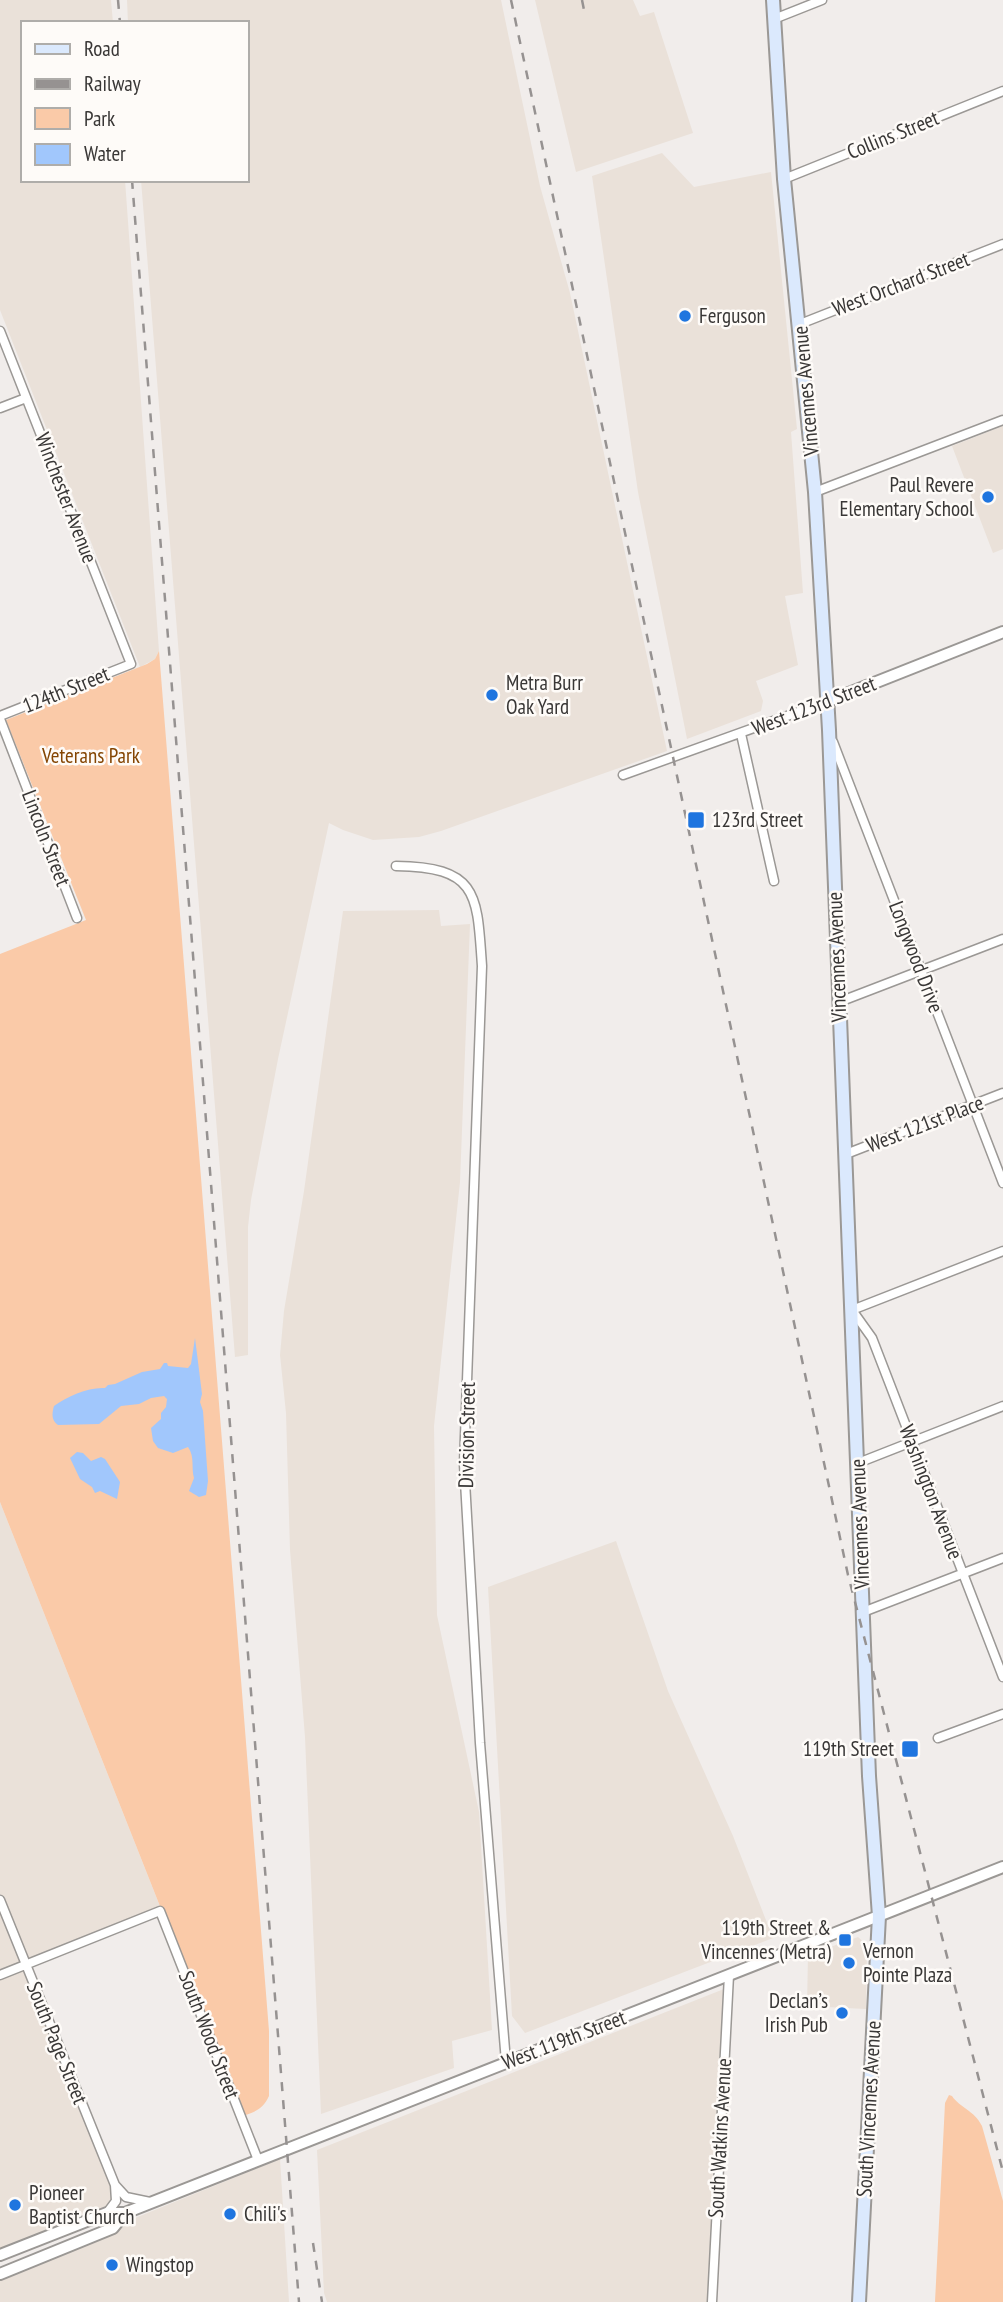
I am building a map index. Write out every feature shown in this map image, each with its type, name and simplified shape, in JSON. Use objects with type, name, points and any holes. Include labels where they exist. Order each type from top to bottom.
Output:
[{"type":"main road","name":"Vincennes Avenue","points":[[773,0],[784,179],[815,492],[829,730],[870,1802],[879,1916]]},
{"type":"main road","name":"South Vincennes Avenue","points":[[859,2302],[879,1916]]},
{"type":"street","points":[[774,19],[822,0]]},
{"type":"street","name":"Collins Street","points":[[784,179],[1003,91]]},
{"type":"street","name":"West Orchard Street","points":[[800,324],[1003,244]]},
{"type":"street","name":"Winchester Avenue","points":[[0,331],[131,664]]},
{"type":"street","points":[[0,408],[26,398]]},
{"type":"street","points":[[815,492],[1003,420]]},
{"type":"street","name":"West 123rd Street","points":[[624,775],[826,702],[1003,632]]},
{"type":"street","name":"124th Street","points":[[0,718],[131,664]]},
{"type":"street","name":"Lincoln Street","points":[[0,718],[77,918]]},
{"type":"street","name":"Longwood Drive","points":[[829,730],[1003,1183]]},
{"type":"street","points":[[741,734],[774,881]]},
{"type":"street","name":"Division Street","points":[[396,866],[416,866],[453,875],[470,889],[478,915],[482,966],[464,1464],[480,1743],[506,2062]]},
{"type":"street","points":[[839,1002],[1003,939]]},
{"type":"street","name":"West 121st Place","points":[[846,1154],[1003,1093]]},
{"type":"street","points":[[852,1310],[1003,1251]]},
{"type":"street","name":"Washington Avenue","points":[[852,1310],[872,1338],[1003,1677]]},
{"type":"street","points":[[858,1463],[1003,1406]]},
{"type":"street","points":[[863,1612],[1003,1558]]},
{"type":"street","points":[[938,1738],[1003,1714]]},
{"type":"street","name":"West 119th Street","points":[[0,2255],[107,2213],[125,2213],[1003,1867]]},
{"type":"street","name":"South Page Street","points":[[0,1900],[115,2185]]},
{"type":"street","name":"South Wood Street","points":[[25,1964],[160,1911],[258,2160]]},
{"type":"street","points":[[0,1975],[25,1964]]},
{"type":"street","name":"South Watkins Avenue","points":[[712,2302],[729,1975]]},
{"type":"street","points":[[115,2185],[127,2197],[150,2202]]},
{"type":"street","points":[[107,2213],[116,2201],[115,2185]]},
{"type":"street","name":"West 119th Street","points":[[0,2274],[113,2228],[125,2213]]},
{"type":"shaded area","points":[[0,0],[111,0],[113,21],[21,21],[21,182],[125,182],[159,651],[155,659],[140,667],[0,310]]},
{"type":"shaded area","points":[[127,0],[501,0],[540,186],[570,293],[667,751],[419,837],[373,840],[329,823],[278,1059],[251,1200],[248,1227],[248,1355],[235,1357],[141,182],[248,182],[248,21],[128,21]]},
{"type":"shaded area","points":[[535,0],[633,0],[640,16],[654,12],[693,133],[576,172]]},
{"type":"shaded area","points":[[662,153],[694,187],[771,172],[797,429],[791,432],[803,593],[785,596],[798,665],[756,681],[763,701],[761,711],[687,739],[638,492],[592,176]]},
{"type":"shaded area","name":"Paul Revere Elementary School","points":[[1003,426],[1003,549],[993,553],[952,446]]},
{"type":"shaded area","points":[[439,910],[441,926],[470,924],[460,1182],[434,1426],[437,1615],[479,1812],[492,2030],[452,2041],[454,2068],[321,2114],[305,1737],[290,1550],[286,1413],[280,1355],[284,1311],[304,1191],[343,911]]},
{"type":"shaded area","points":[[0,1502],[161,1909],[23,1963],[118,2201],[0,2249]]},
{"type":"shaded area","points":[[616,1541],[668,1691],[733,1836],[773,1938],[525,2033],[512,2016],[488,1587]]},
{"type":"shaded area","name":"Vernon Pointe Plaza","points":[[858,1937],[867,1945],[866,2009],[807,2006],[808,1955]]},
{"type":"shaded area","points":[[724,1989],[709,2302],[327,2302],[324,2293],[317,2150]]},
{"type":"shaded area","points":[[280,2159],[289,2302],[0,2302],[0,2273]]},
{"type":"green space","name":"Veterans Park","points":[[159,651],[269,2031],[269,2096],[258,2109],[243,2116],[0,1502],[0,954],[86,920],[6,720],[147,664],[155,659]]},
{"type":"green space","points":[[949,2095],[975,2116],[982,2126],[1003,2201],[1003,2302],[935,2302],[945,2103]]},
{"type":"water","points":[[195,1338],[202,1394],[200,1402],[208,1481],[206,1495],[199,1497],[189,1491],[194,1478],[188,1447],[173,1453],[158,1448],[153,1441],[151,1428],[161,1419],[161,1413],[166,1407],[167,1399],[164,1396],[139,1404],[121,1406],[99,1424],[58,1425],[54,1421],[54,1406],[78,1393],[105,1388],[142,1372],[160,1369],[164,1363],[168,1366],[188,1368]]},
{"type":"water","points":[[77,1452],[83,1453],[91,1461],[101,1457],[105,1459],[120,1482],[117,1499],[100,1491],[95,1493],[92,1487],[80,1479],[70,1458]]},
{"type":"railway","points":[[118,0],[120,21]]},
{"type":"railway","points":[[511,0],[848,1575],[1003,2172]]},
{"type":"railway","points":[[582,0],[584,10]]},
{"type":"railway","points":[[132,182],[299,2302]]},
{"type":"railway","points":[[313,2243],[322,2302]]},
{"type":"place","name":"Ferguson","points":[[685,316]]},
{"type":"place","name":"Paul Revere Elementary School","points":[[988,497]]},
{"type":"place","name":"Metra Burr Oak Yard","points":[[492,695]]},
{"type":"place","name":"123rd Street","points":[[696,820]]},
{"type":"place","name":"119th Street","points":[[910,1749]]},
{"type":"place","name":"119th Street & Vincennes (Metra)","points":[[845,1940]]},
{"type":"place","name":"Vernon Pointe Plaza","points":[[849,1963]]},
{"type":"place","name":"Declan’s Irish Pub","points":[[842,2013]]},
{"type":"place","name":"Pioneer Baptist Church","points":[[15,2205]]},
{"type":"place","name":"Chili's","points":[[230,2214]]},
{"type":"place","name":"Wingstop","points":[[112,2265]]}]
